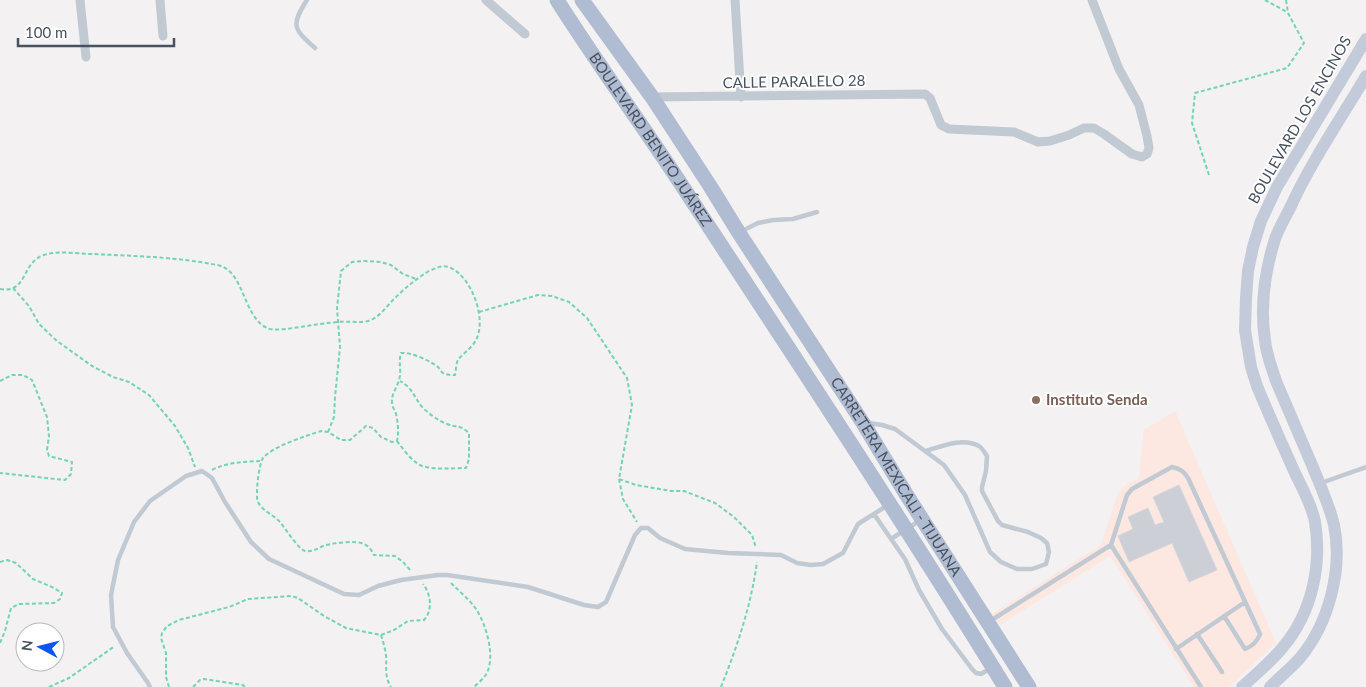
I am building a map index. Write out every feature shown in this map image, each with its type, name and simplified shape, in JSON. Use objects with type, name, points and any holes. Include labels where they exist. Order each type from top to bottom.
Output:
[{"type":"main road","name":"BOULEVARD BENITO JUÁREZ","points":[[557,0],[678,179],[742,278]]},
{"type":"main road","name":"BOULEVARD BENITO JUÁREZ","points":[[582,0],[652,97],[761,268]]},
{"type":"main road","name":"BOULEVARD LOS ENCINOS","points":[[1242,687],[1284,646],[1297,627],[1307,607],[1314,582],[1317,561],[1317,542],[1310,507],[1257,386],[1251,367],[1245,330],[1248,271],[1261,221],[1277,187],[1366,39]]},
{"type":"main road","points":[[1270,687],[1300,658],[1323,618],[1334,582],[1336,544],[1331,513],[1276,381],[1270,362],[1264,328],[1266,279],[1276,238],[1296,193],[1366,76]]},
{"type":"main road","name":"CARRETERA MEXICALI - TIJUANA","points":[[761,268],[863,423],[1029,687]]},
{"type":"main road","name":"CARRETERA MEXICALI - TIJUANA","points":[[742,278],[890,504],[1005,687]]},
{"type":"street","points":[[80,0],[86,57]]},
{"type":"street","points":[[160,0],[163,36]]},
{"type":"street","points":[[486,0],[525,34]]},
{"type":"street","points":[[735,0],[741,97]]},
{"type":"street","name":"CALLE PARALELO 28","points":[[652,97],[925,94],[930,98],[941,125],[950,129],[1014,132],[1038,142],[1050,141],[1084,128],[1094,128],[1132,154],[1142,157],[1147,154],[1149,148],[1139,105],[1119,69],[1092,0]]},
{"type":"lane","points":[[307,0],[296,19],[297,28],[302,36],[316,48]]},
{"type":"lane","points":[[739,233],[758,223],[773,220],[793,220],[817,212]]},
{"type":"lane","points":[[863,423],[882,425],[895,429],[944,464],[965,496],[990,552],[1001,562],[1017,569],[1032,569],[1046,564],[1049,552],[1047,544],[1041,538],[1028,532],[1002,525],[998,521],[982,492],[987,456],[979,447],[965,442],[947,444],[926,451]]},
{"type":"lane","points":[[988,623],[1111,545],[1127,495],[1132,489],[1172,467],[1179,468],[1188,478],[1260,634],[1258,640],[1252,646],[1245,649],[1224,616]]},
{"type":"lane","points":[[1320,484],[1366,467]]},
{"type":"lane","points":[[150,687],[113,627],[111,595],[118,560],[134,522],[150,501],[186,476],[202,471],[212,478],[251,542],[269,560],[344,594],[359,595],[378,586],[438,574],[528,588],[584,605],[598,607],[606,602],[634,535],[641,528],[648,528],[660,538],[685,549],[781,555],[796,563],[823,564],[843,553],[858,524],[890,504]]},
{"type":"lane","points":[[874,514],[905,559],[919,590],[942,629],[972,669],[976,673],[982,674],[993,666]]},
{"type":"lane","points":[[891,539],[922,519]]},
{"type":"lane","points":[[1111,545],[1201,687]]},
{"type":"lane","points":[[1176,648],[1245,602]]},
{"type":"lane","points":[[1197,634],[1222,672]]},
{"type":"path","points":[[1265,0],[1288,13]]},
{"type":"path","points":[[1209,175],[1192,123],[1195,93],[1287,68],[1304,43],[1288,13],[1286,0]]},
{"type":"path","points":[[0,289],[13,288],[20,284],[28,267],[35,259],[44,255],[59,253],[150,257],[220,265],[229,269],[238,282],[254,317],[267,329],[282,329],[339,322],[368,321],[378,316],[416,279],[439,266],[449,267],[459,274],[469,286],[479,312],[480,329],[476,341],[458,360],[455,374],[443,374],[438,367],[430,362],[407,353],[401,353],[399,358],[399,381],[392,396],[392,405],[399,433],[396,441]]},
{"type":"path","points":[[328,432],[334,418],[340,347],[337,308],[342,271],[352,262],[380,262],[416,279]]},
{"type":"path","points":[[13,288],[29,306],[39,324],[57,341],[92,366],[129,382],[149,394],[175,426],[188,448],[196,473]]},
{"type":"path","points":[[479,312],[538,295],[552,296],[569,302],[587,318],[627,378],[632,405],[619,479],[623,499],[641,528]]},
{"type":"path","points":[[0,381],[12,375],[23,375],[32,380],[47,417],[49,436],[47,450],[49,456],[72,462],[71,474],[65,480],[0,473]]},
{"type":"path","points":[[396,441],[410,457],[422,466],[466,468],[469,459],[468,433],[463,427],[448,424],[437,418],[424,408],[408,386],[399,381]]},
{"type":"path","points":[[169,687],[166,677],[166,654],[161,638],[167,626],[179,620],[229,607],[248,599],[290,596],[298,598],[346,628],[381,635],[394,630],[408,621],[424,620],[429,614],[430,603],[426,588],[418,577],[395,556],[374,555],[363,543],[351,542],[325,545],[315,550],[302,550],[279,521],[260,506],[257,499],[260,461],[274,449],[322,431],[328,432],[341,440],[350,440],[366,426],[373,428],[381,437],[392,442],[396,441]]},
{"type":"path","points":[[205,473],[218,466],[235,462],[260,461]]},
{"type":"path","points":[[619,479],[636,486],[684,492],[715,504],[734,517],[752,535],[758,555],[754,581],[743,629],[721,687]]},
{"type":"path","points":[[0,562],[7,560],[16,563],[33,579],[52,587],[62,594],[60,599],[54,603],[19,604],[11,608],[0,643]]},
{"type":"path","points":[[446,575],[476,609],[485,627],[489,644],[490,662],[486,676],[474,687]]},
{"type":"path","points":[[381,635],[386,654],[385,671],[391,687]]},
{"type":"path","points":[[49,687],[69,678],[121,641]]},
{"type":"path","points":[[193,687],[200,680],[204,679],[243,685],[245,687]]},
{"type":"shaded area","points":[[1175,411],[1276,643],[1229,687],[1194,687],[1110,556],[1000,625],[992,614],[1101,544],[1118,493],[1127,484],[1138,479],[1144,430]]},
{"type":"building","points":[[1179,485],[1217,570],[1189,582],[1172,543],[1129,562],[1118,536],[1133,529],[1128,517],[1148,508],[1155,525],[1164,522],[1153,497]]},
{"type":"place","name":"Instituto Senda","points":[[1036,400]]}]
